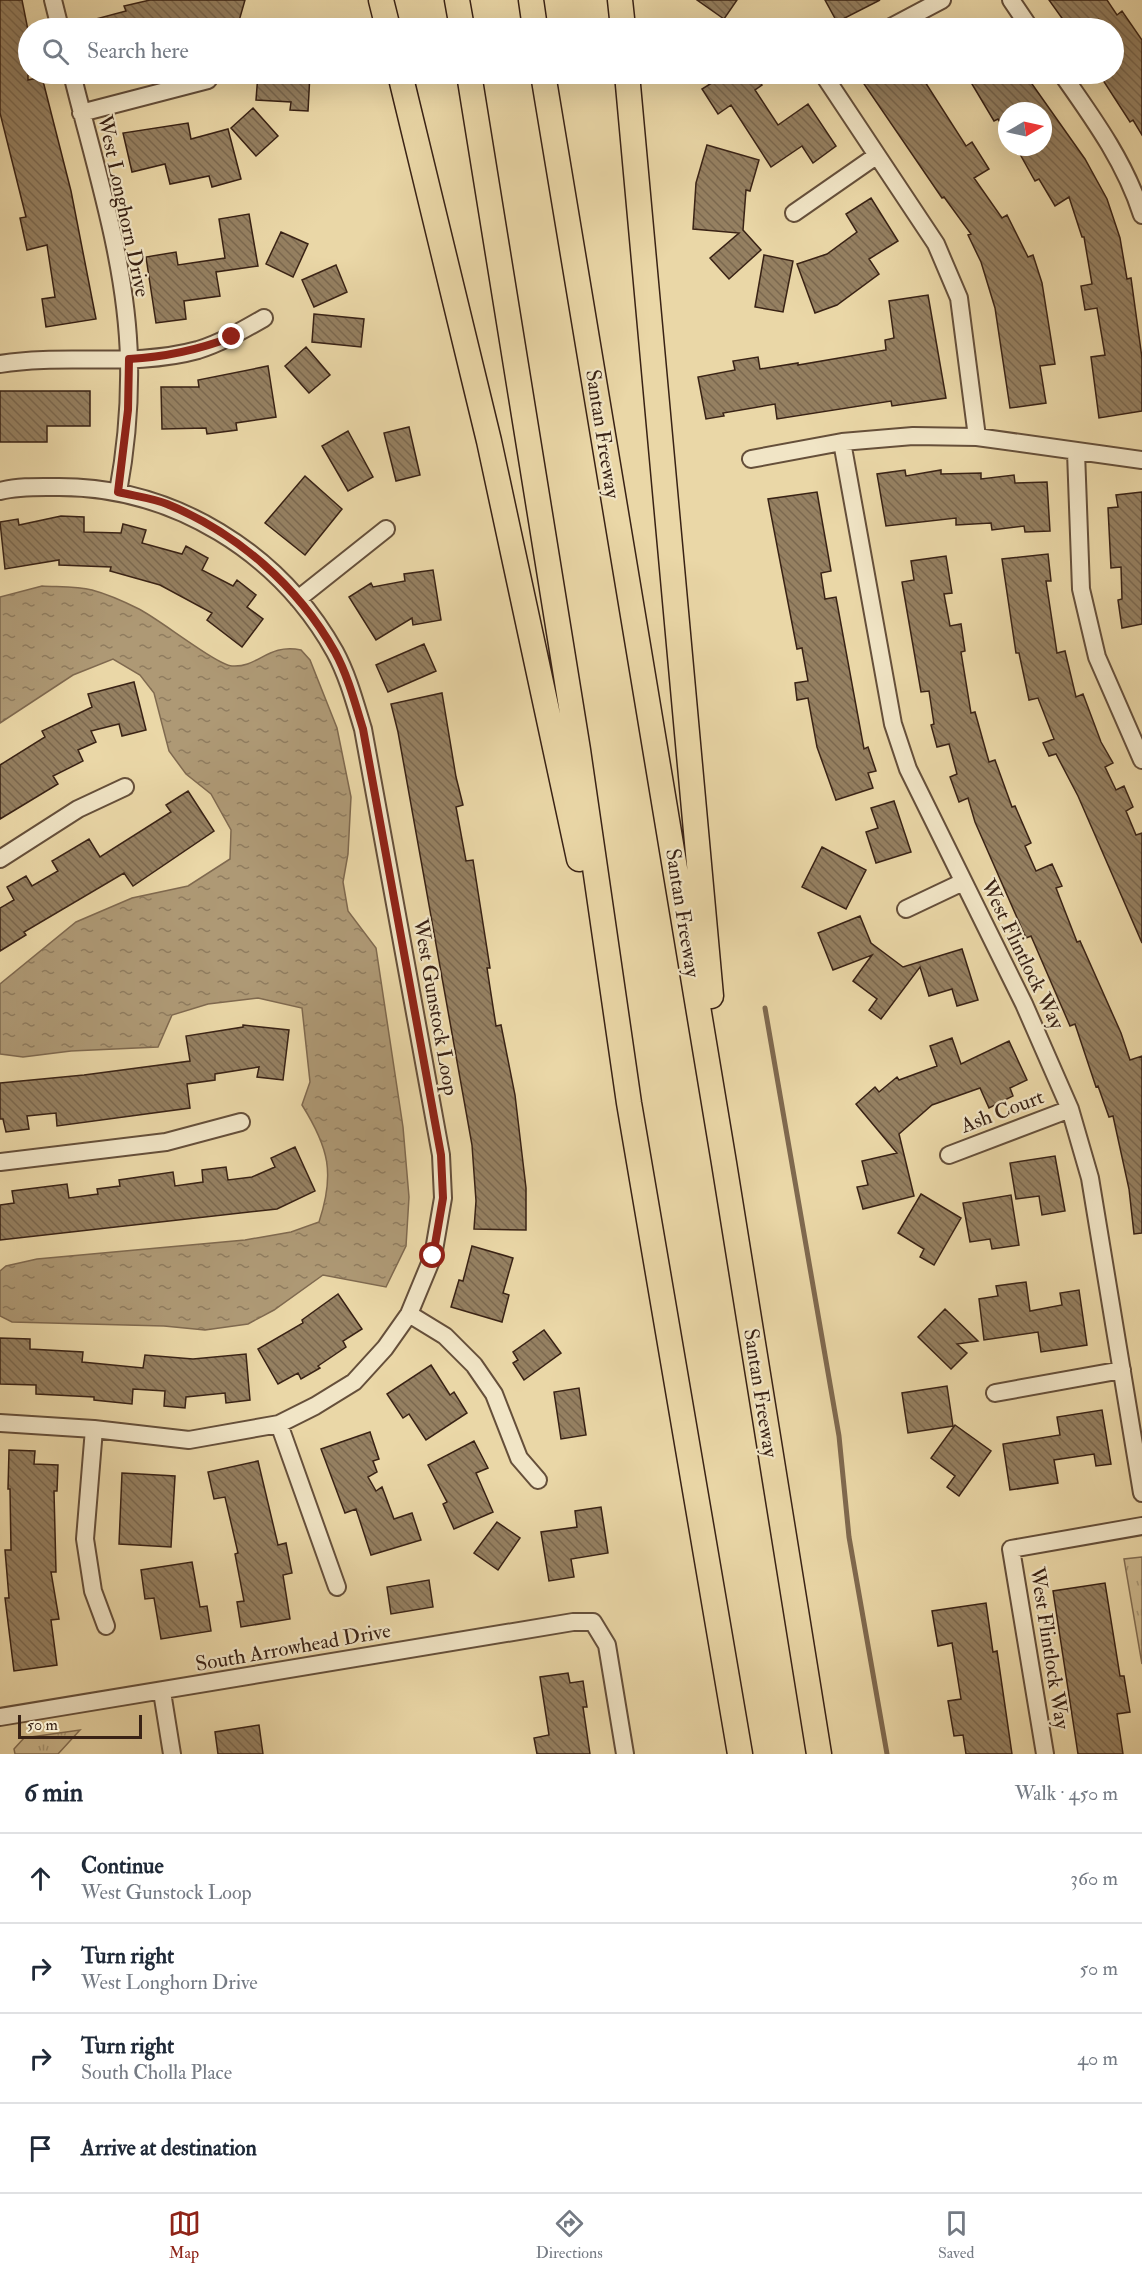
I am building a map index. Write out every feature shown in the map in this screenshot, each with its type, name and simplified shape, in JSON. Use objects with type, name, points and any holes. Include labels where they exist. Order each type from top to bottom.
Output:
[{"type":"highway","points":[[381,0],[386,18]]},
{"type":"highway","points":[[457,0],[460,18]]},
{"type":"highway","points":[[531,0],[534,18]]},
{"type":"highway","points":[[620,0],[622,18]]},
{"type":"highway","points":[[402,84],[489,441],[543,684],[628,1103]]},
{"type":"highway","points":[[471,84],[578,750],[628,1103],[740,1754]]},
{"type":"highway","name":"Santan Freeway","points":[[545,84],[724,1163],[819,1754]]},
{"type":"highway","points":[[628,84],[703,902],[724,1163]]},
{"type":"street","points":[[53,0],[58,18]]},
{"type":"street","points":[[908,18],[942,0]]},
{"type":"street","points":[[1011,0],[1023,18]]},
{"type":"street","name":"West Longhorn Drive","points":[[74,84],[120,272],[129,359],[128,410],[118,492]]},
{"type":"street","points":[[81,113],[193,84]]},
{"type":"street","points":[[829,84],[936,244],[959,298],[977,437]]},
{"type":"street","points":[[1069,84],[1107,141],[1133,187],[1142,214]]},
{"type":"street","points":[[794,213],[876,156]]},
{"type":"street","points":[[0,364],[31,359],[154,358],[197,350],[232,337],[264,318]]},
{"type":"street","points":[[751,459],[842,442],[913,436],[977,437],[1142,460]]},
{"type":"street","name":"West Flintlock Way","points":[[842,442],[893,724],[908,769],[1024,1004],[1070,1109],[1090,1178],[1142,1493]]},
{"type":"street","points":[[1076,452],[1082,589],[1097,657],[1135,726],[1142,760]]},
{"type":"street","name":"West Gunstock Loop","points":[[0,491],[44,487],[85,487],[118,492],[165,504],[216,528],[260,560],[298,599],[335,651],[350,684],[363,729],[441,1155],[443,1198],[433,1256],[409,1314],[385,1348],[354,1382],[279,1424],[189,1440],[94,1429],[0,1423]]},
{"type":"street","points":[[298,599],[386,529]]},
{"type":"street","points":[[0,859],[78,809],[125,787]]},
{"type":"street","points":[[906,909],[963,882]]},
{"type":"street","name":"Ash Court","points":[[949,1155],[1070,1109]]},
{"type":"street","points":[[0,1162],[166,1142],[241,1122]]},
{"type":"street","points":[[409,1314],[445,1336],[474,1365],[494,1394],[519,1458],[537,1480]]},
{"type":"street","points":[[995,1393],[1122,1370]]},
{"type":"street","points":[[279,1424],[337,1587]]},
{"type":"street","points":[[94,1429],[85,1539],[93,1591],[106,1626]]},
{"type":"street","name":"West Flintlock Way","points":[[1045,1754],[1011,1549],[1142,1526]]},
{"type":"street","name":"South Arrowhead Drive","points":[[0,1718],[573,1622],[593,1622],[607,1645],[626,1754]]},
{"type":"street","points":[[162,1692],[172,1754]]},
{"type":"green space","points":[[1142,1557],[1142,1664],[1124,1559]]},
{"type":"green space","points":[[80,1730],[58,1754],[15,1754],[14,1749],[24,1738]]},
{"type":"water","points":[[42,586],[74,587],[116,598],[148,614],[214,658],[232,666],[241,666],[280,650],[290,649],[301,650],[310,660],[337,728],[351,797],[348,854],[343,882],[348,911],[376,948],[403,1127],[409,1197],[406,1246],[386,1287],[323,1275],[274,1310],[248,1324],[205,1330],[164,1326],[12,1322],[0,1316],[0,1271],[6,1266],[37,1259],[245,1240],[291,1232],[319,1222],[327,1190],[328,1175],[323,1148],[302,1105],[310,1082],[302,1008],[258,998],[208,1004],[172,1015],[158,1047],[71,1051],[23,1057],[0,1054],[0,984],[76,922],[132,898],[188,886],[230,859],[231,830],[211,794],[186,774],[169,751],[154,693],[140,675],[113,659],[73,675],[0,723],[0,597]]},
{"type":"building","points":[[0,0],[22,0],[26,18],[18,18],[18,84],[44,84],[71,191],[96,319],[46,327],[42,299],[55,297],[47,245],[27,250],[20,218],[26,217],[0,113]]},
{"type":"building","points":[[150,0],[245,0],[240,18],[100,18],[126,11],[124,6]]},
{"type":"building","points":[[697,0],[737,0],[723,18]]},
{"type":"building","points":[[825,0],[880,0],[845,18],[835,18]]},
{"type":"building","points":[[1049,0],[1107,0],[1117,15],[1122,11],[1142,40],[1142,135],[1133,120],[1130,122],[1105,84],[1124,84],[1124,18],[1062,18]]},
{"type":"building","points":[[257,84],[309,84],[308,111],[290,110],[291,102],[256,100]]},
{"type":"building","points":[[710,84],[761,84],[755,90],[778,125],[808,104],[836,146],[813,163],[802,146],[771,167],[731,105],[718,114],[702,89]]},
{"type":"building","points":[[864,84],[926,84],[966,146],[972,142],[989,169],[974,178],[1002,218],[1007,215],[1028,257],[1033,255],[1042,283],[1055,364],[1040,366],[1046,403],[1010,408],[995,308],[981,262],[968,235],[971,234],[944,197],[942,198]]},
{"type":"building","points":[[972,84],[1032,84],[1045,102],[998,102],[998,119],[994,121]]},
{"type":"building","points":[[253,108],[278,136],[256,156],[231,128]]},
{"type":"building","points":[[1052,112],[1085,159],[1107,199],[1120,238],[1127,279],[1131,278],[1142,358],[1142,411],[1099,418],[1091,357],[1105,355],[1097,308],[1085,310],[1081,286],[1092,284],[1084,237],[1082,237],[1069,197],[1055,206],[1039,179],[1035,181],[1021,156],[1052,156]]},
{"type":"building","points":[[188,123],[191,139],[228,129],[241,179],[212,187],[209,176],[170,184],[165,164],[132,172],[123,133]]},
{"type":"building","points":[[707,145],[759,160],[750,191],[746,190],[743,230],[761,250],[729,279],[710,258],[739,233],[693,229],[696,183]]},
{"type":"building","points":[[871,198],[898,241],[869,259],[879,274],[837,305],[815,313],[797,264],[827,254],[857,232],[846,214]]},
{"type":"building","points":[[249,214],[258,266],[216,272],[220,296],[184,301],[186,319],[156,323],[146,257],[176,252],[178,265],[225,258],[219,219]]},
{"type":"building","points":[[281,232],[308,244],[293,277],[266,264]]},
{"type":"building","points":[[764,255],[793,261],[783,312],[755,307]]},
{"type":"building","points":[[336,265],[347,292],[314,307],[302,280]]},
{"type":"building","points":[[928,295],[946,398],[892,406],[891,401],[777,419],[775,404],[723,413],[724,416],[706,419],[698,377],[735,370],[733,361],[758,357],[760,369],[886,350],[885,340],[894,338],[889,301]]},
{"type":"building","points":[[314,314],[364,319],[361,347],[312,342]]},
{"type":"building","points":[[306,347],[330,375],[309,393],[285,366]]},
{"type":"building","points":[[268,366],[276,417],[236,423],[237,430],[207,434],[206,428],[162,429],[161,387],[199,387],[198,380]]},
{"type":"building","points":[[0,391],[90,391],[90,426],[47,426],[47,442],[0,442]]},
{"type":"building","points":[[409,427],[420,475],[396,481],[384,433]]},
{"type":"building","points":[[348,431],[373,477],[348,491],[322,446]]},
{"type":"building","points":[[905,470],[906,476],[941,470],[941,474],[981,473],[981,479],[1014,475],[1015,483],[1047,482],[1050,531],[1025,532],[1024,526],[992,530],[991,523],[956,525],[956,518],[886,526],[877,474]]},
{"type":"building","points":[[305,476],[342,509],[305,555],[265,523]]},
{"type":"building","points":[[817,492],[831,571],[821,573],[825,599],[836,597],[864,749],[868,747],[876,771],[868,773],[873,788],[836,800],[817,747],[808,698],[797,700],[795,683],[808,681],[802,648],[797,649],[768,499]]},
{"type":"building","points":[[1142,492],[1142,624],[1122,628],[1118,600],[1122,599],[1121,567],[1111,568],[1108,508],[1118,507],[1116,495]]},
{"type":"building","points":[[61,516],[84,517],[84,532],[121,533],[123,524],[146,530],[142,543],[182,554],[186,546],[208,558],[202,570],[233,586],[237,580],[256,595],[247,607],[263,619],[242,647],[207,620],[212,613],[160,585],[110,571],[111,567],[59,565],[59,560],[5,569],[0,522],[18,519],[19,525]]},
{"type":"building","points":[[1048,554],[1051,581],[1046,581],[1057,653],[1065,651],[1076,697],[1083,694],[1101,742],[1113,763],[1105,767],[1116,790],[1124,786],[1133,807],[1126,811],[1136,835],[1142,833],[1142,943],[1078,796],[1056,754],[1049,756],[1043,743],[1054,739],[1038,698],[1029,700],[1019,653],[1016,653],[1002,559]]},
{"type":"building","points":[[946,556],[952,593],[944,594],[950,626],[961,624],[965,651],[961,652],[971,713],[975,712],[989,762],[995,760],[1012,807],[1015,806],[1031,843],[1025,846],[1036,871],[1052,864],[1062,886],[1056,888],[1077,942],[1080,941],[1121,1033],[1130,1060],[1142,1056],[1142,1233],[1134,1234],[1129,1189],[1113,1116],[1109,1117],[1098,1086],[1096,1087],[1075,1024],[1070,1026],[1031,936],[1026,938],[975,822],[968,798],[959,802],[950,777],[957,774],[949,744],[937,747],[931,725],[934,724],[929,691],[921,692],[902,582],[914,580],[911,561]]},
{"type":"building","points":[[433,570],[441,620],[413,625],[412,618],[376,640],[349,597],[371,583],[373,587],[405,581],[404,574]]},
{"type":"building","points":[[424,644],[436,671],[388,692],[376,665]]},
{"type":"building","points":[[134,682],[146,730],[122,736],[119,724],[91,731],[96,742],[78,750],[83,761],[53,776],[58,784],[0,819],[0,765],[45,737],[42,731],[92,707],[88,694]]},
{"type":"building","points":[[442,693],[463,805],[456,807],[466,861],[473,860],[490,968],[487,968],[496,1026],[501,1025],[515,1095],[526,1188],[526,1230],[474,1229],[476,1201],[472,1145],[398,732],[391,704]]},
{"type":"building","points":[[188,791],[214,831],[133,886],[124,873],[24,932],[26,935],[0,951],[0,908],[14,900],[7,887],[26,876],[32,886],[58,871],[52,861],[89,839],[100,857],[171,812],[166,805]]},
{"type":"building","points":[[894,801],[911,852],[876,863],[866,832],[878,828],[871,808]]},
{"type":"building","points":[[822,847],[866,870],[846,909],[802,887]]},
{"type":"building","points":[[860,916],[871,943],[903,967],[962,949],[978,1000],[957,1006],[952,989],[929,996],[920,967],[881,1019],[869,1010],[877,999],[853,981],[872,955],[833,970],[818,933]]},
{"type":"building","points":[[243,1025],[289,1030],[283,1080],[257,1077],[259,1067],[215,1074],[215,1080],[187,1084],[190,1108],[57,1126],[56,1113],[27,1116],[29,1129],[6,1132],[3,1119],[0,1119],[0,1083],[190,1061],[186,1036],[243,1027]]},
{"type":"building","points":[[952,1038],[961,1064],[1009,1041],[1027,1080],[1010,1088],[1013,1096],[989,1108],[980,1088],[932,1105],[899,1134],[914,1196],[863,1209],[857,1187],[868,1185],[862,1161],[897,1153],[856,1104],[875,1087],[879,1092],[897,1077],[899,1080],[937,1066],[930,1046]]},
{"type":"building","points":[[295,1147],[315,1191],[277,1209],[0,1240],[0,1205],[14,1203],[12,1191],[67,1184],[69,1198],[98,1194],[97,1189],[120,1186],[119,1180],[173,1172],[175,1186],[203,1182],[202,1170],[226,1167],[228,1180],[252,1177],[275,1167],[271,1158]]},
{"type":"building","points":[[1055,1156],[1065,1211],[1042,1215],[1039,1196],[1016,1199],[1010,1163]]},
{"type":"building","points":[[921,1194],[961,1218],[934,1265],[920,1257],[924,1249],[898,1233]]},
{"type":"building","points":[[1011,1195],[1019,1245],[992,1249],[990,1239],[970,1242],[963,1203]]},
{"type":"building","points":[[472,1246],[513,1258],[503,1293],[509,1295],[502,1322],[451,1307],[459,1280],[463,1281]]},
{"type":"building","points":[[1026,1282],[1030,1311],[1062,1305],[1060,1293],[1079,1290],[1087,1345],[1041,1352],[1038,1332],[984,1340],[979,1299],[998,1296],[996,1286]]},
{"type":"building","points":[[338,1294],[362,1329],[343,1341],[346,1347],[318,1366],[320,1368],[301,1379],[298,1373],[278,1384],[258,1349],[303,1323],[302,1320]]},
{"type":"building","points":[[945,1309],[978,1341],[957,1344],[967,1353],[951,1369],[918,1337]]},
{"type":"building","points":[[544,1330],[561,1353],[524,1380],[513,1363],[518,1360],[513,1352]]},
{"type":"building","points":[[0,1338],[30,1339],[30,1349],[83,1352],[82,1362],[143,1368],[145,1355],[193,1359],[246,1354],[250,1400],[226,1403],[225,1393],[186,1397],[185,1408],[164,1406],[165,1391],[133,1389],[132,1404],[94,1400],[94,1397],[36,1394],[36,1385],[0,1384]]},
{"type":"building","points":[[431,1365],[450,1395],[454,1392],[467,1413],[426,1440],[409,1414],[403,1418],[387,1394]]},
{"type":"building","points":[[947,1386],[953,1426],[908,1433],[902,1393]]},
{"type":"building","points":[[579,1388],[586,1435],[561,1439],[554,1392]]},
{"type":"building","points":[[1102,1410],[1111,1464],[1096,1466],[1094,1454],[1054,1460],[1058,1483],[1010,1490],[1003,1444],[1060,1435],[1057,1417]]},
{"type":"building","points":[[955,1425],[991,1451],[959,1496],[947,1487],[955,1476],[931,1458]]},
{"type":"building","points":[[370,1432],[379,1459],[373,1461],[377,1472],[368,1477],[376,1491],[382,1487],[394,1519],[412,1513],[421,1540],[371,1555],[356,1509],[345,1513],[321,1449]]},
{"type":"building","points":[[474,1441],[488,1468],[476,1473],[493,1512],[454,1529],[443,1504],[447,1502],[428,1465]]},
{"type":"building","points":[[9,1450],[35,1451],[34,1464],[58,1465],[57,1491],[54,1491],[56,1572],[51,1572],[59,1619],[51,1620],[57,1665],[14,1671],[5,1598],[9,1598],[5,1550],[11,1550]]},
{"type":"building","points":[[258,1461],[278,1545],[286,1543],[292,1573],[283,1575],[290,1619],[241,1627],[237,1602],[244,1601],[235,1554],[238,1553],[225,1497],[214,1499],[208,1472]]},
{"type":"building","points":[[122,1473],[175,1476],[171,1547],[119,1544]]},
{"type":"building","points":[[601,1507],[608,1553],[571,1559],[574,1577],[549,1581],[541,1532],[577,1527],[575,1511]]},
{"type":"building","points":[[497,1522],[520,1538],[498,1570],[474,1553]]},
{"type":"building","points":[[192,1562],[200,1607],[207,1606],[211,1631],[161,1639],[154,1598],[145,1599],[141,1570]]},
{"type":"building","points":[[429,1580],[433,1607],[391,1614],[387,1587]]},
{"type":"building","points":[[1105,1583],[1120,1676],[1124,1676],[1130,1712],[1117,1714],[1123,1754],[1078,1754],[1053,1591]]},
{"type":"building","points":[[986,1603],[993,1652],[997,1651],[1012,1754],[966,1754],[963,1735],[954,1736],[948,1701],[961,1699],[952,1643],[938,1646],[932,1611]]},
{"type":"building","points":[[568,1673],[570,1683],[583,1681],[587,1707],[583,1707],[590,1754],[537,1754],[534,1738],[549,1735],[540,1677]]},
{"type":"building","points":[[259,1725],[263,1754],[218,1754],[215,1732]]},
{"type":"waterway","points":[[765,1008],[839,1436],[849,1537],[887,1754]]},
{"type":"route","points":[[232,337],[197,350],[154,358],[129,359],[128,410],[118,492],[165,504],[216,528],[260,560],[298,599],[335,651],[350,684],[363,729],[441,1155],[443,1198],[433,1256]]}]
